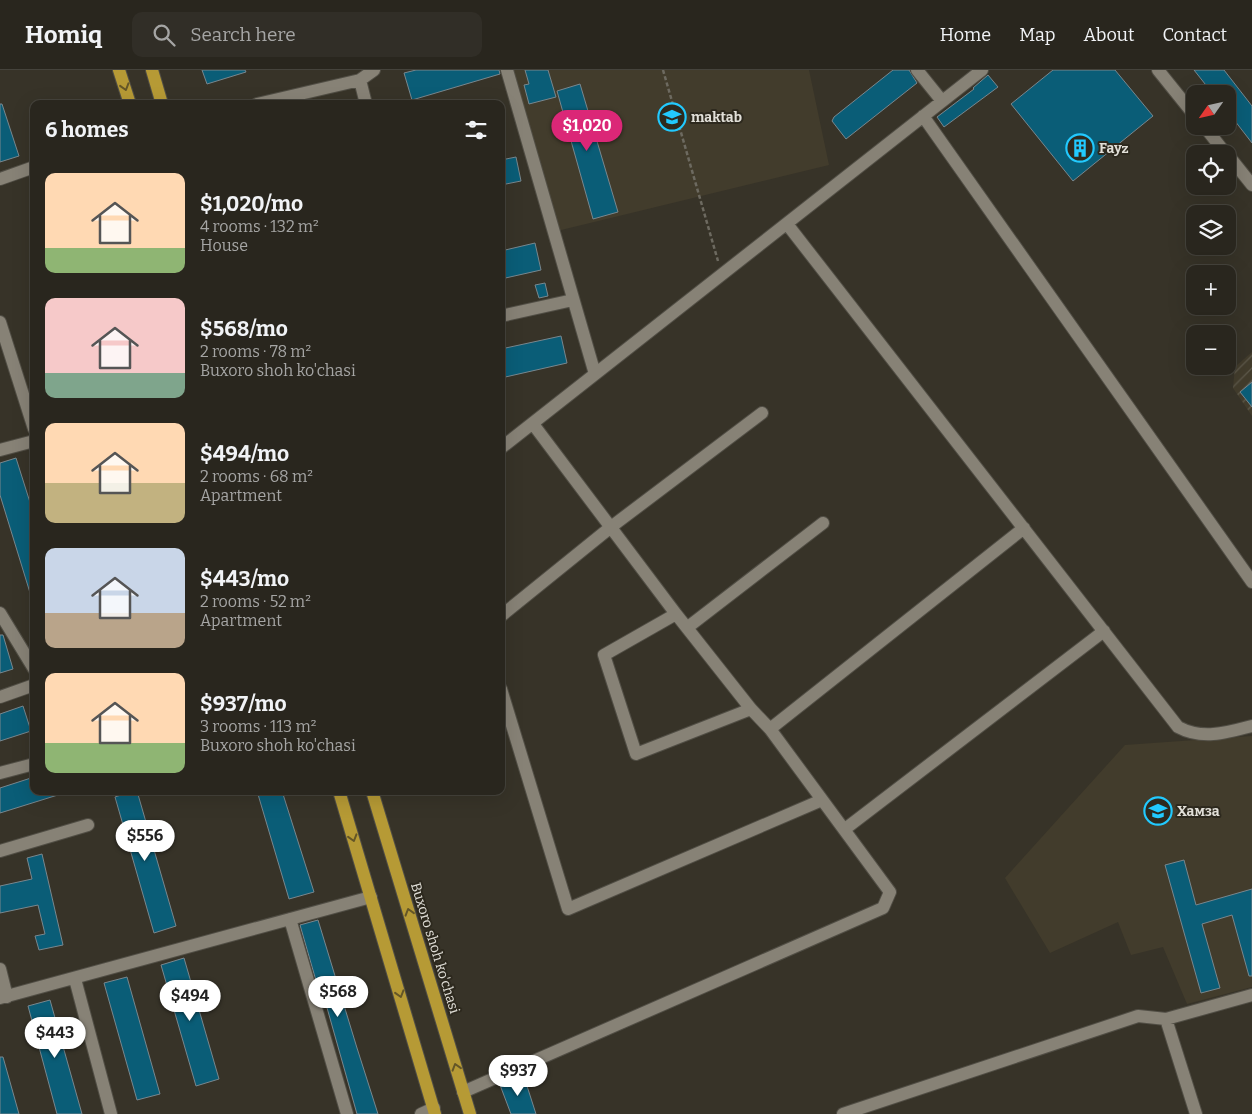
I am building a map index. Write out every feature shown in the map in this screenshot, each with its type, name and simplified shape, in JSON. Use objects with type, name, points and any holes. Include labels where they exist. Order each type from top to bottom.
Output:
[{"type":"main road","points":[[119,70],[129,100]]},
{"type":"main road","points":[[152,70],[161,100]]},
{"type":"main road","points":[[340,795],[435,1111]]},
{"type":"main road","name":"Buxoro shoh ko'chasi","points":[[373,795],[470,1114]]},
{"type":"street","points":[[274,100],[360,80],[374,70]]},
{"type":"street","points":[[507,70],[595,374]]},
{"type":"street","points":[[917,70],[942,101]]},
{"type":"street","points":[[505,445],[982,70]]},
{"type":"street","points":[[1158,70],[1186,105]]},
{"type":"street","points":[[360,80],[365,100]]},
{"type":"street","points":[[923,116],[1252,582]]},
{"type":"street","points":[[1211,135],[1219,145]]},
{"type":"street","points":[[1236,166],[1252,186]]},
{"type":"street","points":[[0,179],[30,169]]},
{"type":"street","points":[[786,224],[1178,727],[1190,734],[1206,735],[1252,726]]},
{"type":"street","points":[[505,315],[573,300]]},
{"type":"street","points":[[0,322],[30,416]]},
{"type":"street","points":[[505,613],[611,527],[762,413]]},
{"type":"street","points":[[463,1092],[883,908],[890,892],[770,729],[751,710],[676,614],[533,424]]},
{"type":"street","points":[[0,450],[30,442]]},
{"type":"street","points":[[688,627],[823,523]]},
{"type":"street","points":[[770,729],[1024,528]]},
{"type":"street","points":[[0,613],[30,662]]},
{"type":"street","points":[[676,614],[604,655],[636,754],[751,710]]},
{"type":"street","points":[[845,829],[1104,631]]},
{"type":"street","points":[[0,697],[30,686]]},
{"type":"street","points":[[505,702],[568,910],[822,800]]},
{"type":"street","points":[[0,773],[30,765]]},
{"type":"street","points":[[0,851],[88,825]]},
{"type":"street","points":[[0,969],[4,998],[371,897]]},
{"type":"street","points":[[290,919],[347,1114]]},
{"type":"street","points":[[75,978],[111,1114]]},
{"type":"street","points":[[843,1114],[1138,1016],[1166,1019],[1252,995]]},
{"type":"street","points":[[1166,1019],[1196,1114]]},
{"type":"street","points":[[421,1114],[435,1111]]},
{"type":"path","points":[[663,70],[722,274]]},
{"type":"shaded area","name":"maktab","points":[[511,70],[809,70],[829,165],[557,231]]},
{"type":"shaded area","points":[[1252,352],[1252,416],[1233,388],[1236,366]]},
{"type":"shaded area","name":"Хамза","points":[[1252,736],[1252,987],[1187,1004],[1163,947],[1131,955],[1118,922],[1050,953],[1005,878],[1125,745]]},
{"type":"building","points":[[202,70],[245,70],[246,72],[207,84]]},
{"type":"building","points":[[416,70],[499,70],[500,74],[412,100],[404,73]]},
{"type":"building","points":[[525,70],[548,70],[556,97],[529,104],[524,85],[529,84]]},
{"type":"building","points":[[893,70],[909,70],[917,83],[846,139],[832,121],[834,117]]},
{"type":"building","name":"Fayz","points":[[1053,70],[1115,70],[1153,116],[1073,181],[1011,104]]},
{"type":"building","points":[[1194,70],[1224,70],[1236,85],[1206,85]]},
{"type":"building","points":[[988,75],[998,87],[944,127],[937,117],[974,89]]},
{"type":"building","points":[[580,84],[618,212],[593,219],[557,91]]},
{"type":"building","points":[[1236,85],[1252,106],[1252,143],[1236,122]]},
{"type":"building","points":[[0,104],[2,104],[19,156],[0,162]]},
{"type":"building","points":[[516,157],[521,181],[505,184],[505,159]]},
{"type":"building","points":[[535,243],[541,270],[505,278],[505,250]]},
{"type":"building","points":[[545,283],[548,296],[539,298],[535,285]]},
{"type":"building","points":[[561,336],[567,363],[505,377],[505,348]]},
{"type":"building","points":[[1252,382],[1252,407],[1240,392]]},
{"type":"building","points":[[16,458],[30,502],[30,593],[0,495],[0,463]]},
{"type":"building","points":[[0,635],[3,635],[13,669],[0,673]]},
{"type":"building","points":[[23,706],[30,731],[0,741],[0,714]]},
{"type":"building","points":[[30,778],[30,795],[58,795],[0,813],[0,788]]},
{"type":"building","points":[[138,795],[176,926],[154,933],[115,797]]},
{"type":"building","points":[[258,795],[283,795],[314,892],[289,899]]},
{"type":"building","points":[[42,854],[63,945],[39,950],[35,936],[45,934],[38,905],[0,913],[0,886],[32,879],[27,858]]},
{"type":"building","points":[[1184,860],[1196,905],[1252,889],[1252,976],[1249,976],[1232,915],[1202,924],[1220,988],[1201,993],[1165,865]]},
{"type":"building","points":[[318,920],[378,1114],[357,1114],[322,990],[319,991],[300,925]]},
{"type":"building","points":[[184,958],[219,1079],[196,1086],[161,965]]},
{"type":"building","points":[[127,977],[160,1094],[137,1100],[104,983]]},
{"type":"building","points":[[50,1000],[82,1114],[57,1114],[28,1006]]},
{"type":"building","points":[[0,1057],[3,1057],[19,1114],[0,1114]]},
{"type":"building","points":[[521,1076],[527,1086],[536,1114],[511,1114],[500,1085]]},
{"type":"place","name":"maktab","points":[[672,117]]},
{"type":"place","name":"Fayz","points":[[1080,148]]},
{"type":"place","name":"Хамза","points":[[1158,811]]}]
